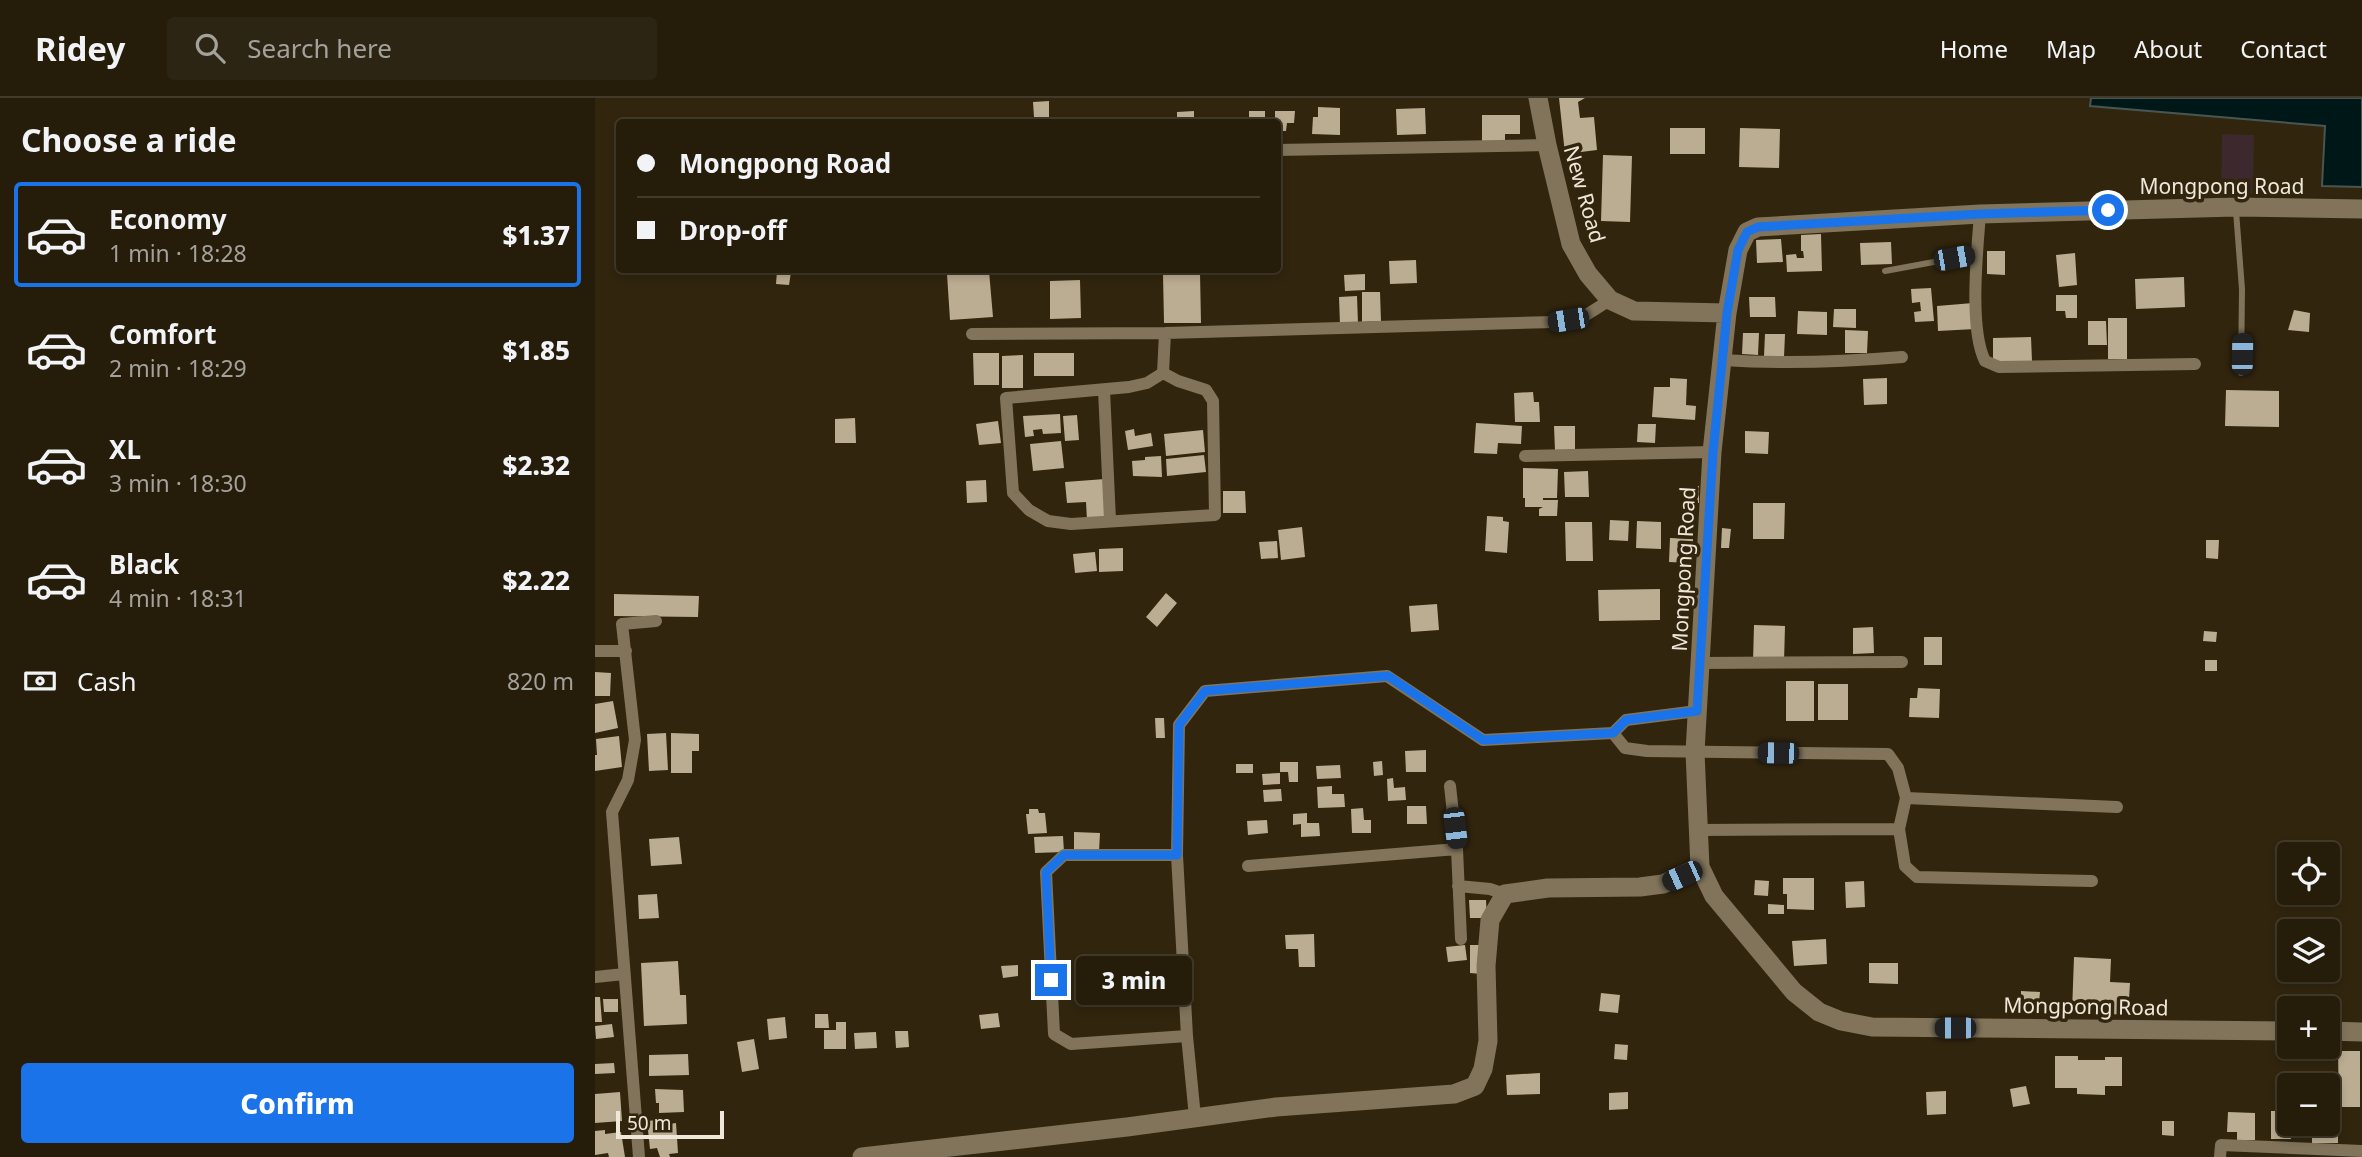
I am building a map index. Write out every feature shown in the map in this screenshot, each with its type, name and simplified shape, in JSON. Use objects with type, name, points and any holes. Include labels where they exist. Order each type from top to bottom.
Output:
[{"type":"main road","name":"New Road","points":[[1538,98],[1571,244],[1588,274],[1610,300]]},
{"type":"main road","name":"Mongpong Road","points":[[2277,1031],[1872,1027],[1841,1021],[1819,1012],[1794,992],[1714,896],[1700,867],[1695,752],[1713,452],[1727,313],[1738,250],[1747,232],[1758,227],[1980,214],[2236,206],[2362,209]]},
{"type":"main road","points":[[1610,300],[1634,311],[1727,313]]},
{"type":"main road","points":[[862,1157],[1276,1107],[1454,1094],[1475,1086],[1483,1069],[1488,1041],[1486,967],[1490,920],[1505,894],[1548,888],[1640,887],[1663,884],[1700,867]]},
{"type":"main road","points":[[2340,1031],[2362,1032]]},
{"type":"street","points":[[1281,150],[1547,145]]},
{"type":"street","points":[[1980,214],[1977,338],[1985,361],[1999,367],[2195,364]]},
{"type":"street","points":[[972,334],[1165,333],[1553,322],[1583,317],[1610,300]]},
{"type":"street","points":[[1164,373],[1165,333]]},
{"type":"street","points":[[1723,360],[1766,363],[1843,362],[1902,357]]},
{"type":"street","points":[[1164,373],[1178,382],[1206,390],[1213,401],[1215,515],[1071,524],[1048,521],[1029,510],[1013,493],[1006,398],[1129,387],[1147,383],[1164,373]]},
{"type":"street","points":[[1104,390],[1110,520]]},
{"type":"street","points":[[1525,456],[1713,452]]},
{"type":"street","points":[[639,1157],[612,811],[628,780],[635,740],[622,624],[656,621]]},
{"type":"street","points":[[595,651],[626,651]]},
{"type":"street","points":[[1701,663],[1902,662]]},
{"type":"street","points":[[1195,1117],[1187,1036],[1177,855],[1179,725],[1205,691],[1388,676],[1483,740],[1613,733],[1626,720],[1697,711]]},
{"type":"street","points":[[1613,733],[1625,748],[1647,751],[1888,754],[1898,768],[1906,798],[1899,829],[1905,866],[1917,877],[2092,881]]},
{"type":"street","points":[[1450,786],[1457,849],[1461,939]]},
{"type":"street","points":[[1906,798],[2117,807]]},
{"type":"street","points":[[1699,830],[1899,829]]},
{"type":"street","points":[[1248,866],[1457,849]]},
{"type":"street","points":[[1177,855],[1064,855],[1046,872],[1054,1034],[1072,1044],[1187,1036]]},
{"type":"street","points":[[1458,886],[1490,889],[1505,894]]},
{"type":"street","points":[[595,977],[624,974]]},
{"type":"street","points":[[2220,1157],[2221,1144],[2362,1151]]},
{"type":"lane","points":[[2236,206],[2242,289],[2241,373]]},
{"type":"lane","points":[[1885,271],[1977,254]]},
{"type":"shaded area","points":[[2091,98],[2362,98],[2362,187],[2322,186],[2325,126],[2090,106]]},
{"type":"shaded area","points":[[2222,134],[2254,135],[2253,194],[2221,194]]},
{"type":"building","points":[[1559,98],[1585,98],[1578,102],[1580,118],[1594,117],[1597,150],[1565,154]]},
{"type":"building","points":[[1049,101],[1049,117],[1034,117],[1033,102]]},
{"type":"building","points":[[1318,107],[1340,108],[1340,135],[1312,134],[1313,117],[1318,117]]},
{"type":"building","points":[[1425,108],[1426,134],[1397,135],[1396,109]]},
{"type":"building","points":[[1194,111],[1194,119],[1177,119],[1177,112]]},
{"type":"building","points":[[1249,111],[1265,111],[1265,119],[1249,119]]},
{"type":"building","points":[[1275,111],[1295,111],[1294,123],[1287,123],[1286,131],[1281,131],[1281,119],[1275,119]]},
{"type":"building","points":[[1482,115],[1520,115],[1520,134],[1505,134],[1505,141],[1482,141]]},
{"type":"building","points":[[1670,128],[1705,128],[1705,154],[1670,154]]},
{"type":"building","points":[[1740,128],[1780,129],[1779,168],[1739,167]]},
{"type":"building","points":[[1603,155],[1632,156],[1630,222],[1601,221]]},
{"type":"building","points":[[1821,234],[1822,271],[1787,272],[1786,255],[1796,254],[1797,258],[1804,258],[1801,235]]},
{"type":"building","points":[[1781,239],[1783,262],[1757,263],[1756,240]]},
{"type":"building","points":[[1891,242],[1892,264],[1861,265],[1860,243]]},
{"type":"building","points":[[1987,251],[2005,251],[2005,275],[1987,274]]},
{"type":"building","points":[[2075,253],[2077,285],[2059,287],[2056,255]]},
{"type":"building","points":[[1416,260],[1417,283],[1390,284],[1389,261]]},
{"type":"building","points":[[777,273],[791,273],[789,285],[776,284]]},
{"type":"building","points":[[989,273],[993,317],[950,320],[947,274]]},
{"type":"building","points":[[1200,273],[1201,323],[1164,323],[1163,274]]},
{"type":"building","points":[[1365,274],[1365,290],[1345,291],[1344,275]]},
{"type":"building","points":[[2184,277],[2185,307],[2136,309],[2135,279]]},
{"type":"building","points":[[1080,280],[1081,318],[1050,319],[1050,281]]},
{"type":"building","points":[[1931,288],[1934,321],[1915,322],[1914,312],[1921,311],[1920,302],[1912,303],[1911,289]]},
{"type":"building","points":[[1362,292],[1380,292],[1381,321],[1362,322]]},
{"type":"building","points":[[2056,295],[2077,295],[2077,318],[2066,318],[2065,311],[2056,311]]},
{"type":"building","points":[[1357,296],[1358,324],[1340,325],[1339,297]]},
{"type":"building","points":[[1749,297],[1775,297],[1776,317],[1750,317]]},
{"type":"building","points":[[1973,303],[1975,329],[1938,331],[1937,306]]},
{"type":"building","points":[[1834,309],[1856,309],[1856,328],[1833,327]]},
{"type":"building","points":[[2294,310],[2310,313],[2309,332],[2288,330]]},
{"type":"building","points":[[1798,311],[1827,312],[1827,335],[1797,334]]},
{"type":"building","points":[[2108,318],[2127,318],[2127,359],[2108,359]]},
{"type":"building","points":[[2088,321],[2106,321],[2107,345],[2088,345]]},
{"type":"building","points":[[1845,330],[1868,331],[1867,353],[1845,353]]},
{"type":"building","points":[[1743,333],[1759,333],[1758,355],[1742,354]]},
{"type":"building","points":[[1765,334],[1785,334],[1784,357],[1764,356]]},
{"type":"building","points":[[2031,337],[2032,361],[1993,362],[1993,338]]},
{"type":"building","points":[[973,353],[999,353],[999,385],[974,385]]},
{"type":"building","points":[[1034,353],[1074,353],[1074,376],[1034,376]]},
{"type":"building","points":[[1023,355],[1023,388],[1002,388],[1002,356]]},
{"type":"building","points":[[1670,378],[1687,379],[1686,405],[1696,406],[1695,420],[1652,417],[1654,387],[1670,387]]},
{"type":"building","points":[[1887,378],[1887,404],[1864,405],[1863,379]]},
{"type":"building","points":[[2226,390],[2279,391],[2279,427],[2225,426]]},
{"type":"building","points":[[1533,392],[1534,402],[1539,402],[1540,422],[1515,422],[1514,393]]},
{"type":"building","points":[[1060,414],[1061,433],[1043,434],[1042,429],[1033,430],[1034,436],[1025,437],[1023,416]]},
{"type":"building","points":[[1077,415],[1079,440],[1065,441],[1063,416]]},
{"type":"building","points":[[855,418],[856,443],[835,443],[835,419]]},
{"type":"building","points":[[998,421],[1001,443],[979,445],[976,424]]},
{"type":"building","points":[[1476,423],[1522,426],[1521,444],[1498,443],[1497,454],[1474,453]]},
{"type":"building","points":[[1638,424],[1656,424],[1655,443],[1637,442]]},
{"type":"building","points":[[1554,426],[1575,426],[1575,451],[1555,451]]},
{"type":"building","points":[[1134,429],[1135,436],[1151,433],[1153,446],[1128,450],[1125,431]]},
{"type":"building","points":[[1203,430],[1205,452],[1166,456],[1164,434]]},
{"type":"building","points":[[1745,431],[1769,432],[1768,454],[1745,453]]},
{"type":"building","points":[[1061,441],[1064,468],[1033,471],[1030,444]]},
{"type":"building","points":[[1204,455],[1206,472],[1167,476],[1166,459]]},
{"type":"building","points":[[1161,456],[1162,477],[1133,476],[1132,461]]},
{"type":"building","points":[[1523,468],[1558,469],[1557,498],[1543,498],[1558,500],[1557,516],[1539,516],[1539,509],[1543,507],[1525,507]]},
{"type":"building","points":[[1588,471],[1589,497],[1565,497],[1564,472]]},
{"type":"building","points":[[1105,479],[1108,519],[1087,520],[1086,502],[1067,503],[1065,482]]},
{"type":"building","points":[[986,480],[987,502],[967,503],[966,481]]},
{"type":"building","points":[[1685,486],[1699,486],[1699,503],[1685,502]]},
{"type":"building","points":[[1223,491],[1245,491],[1246,513],[1223,513]]},
{"type":"building","points":[[1753,503],[1785,503],[1784,539],[1753,539]]},
{"type":"building","points":[[1487,516],[1503,517],[1503,521],[1509,522],[1507,553],[1485,551]]},
{"type":"building","points":[[1610,520],[1629,521],[1628,541],[1609,540]]},
{"type":"building","points":[[1637,521],[1661,522],[1661,549],[1636,548]]},
{"type":"building","points":[[1565,522],[1592,522],[1593,561],[1566,561]]},
{"type":"building","points":[[1302,527],[1305,557],[1281,560],[1278,530]]},
{"type":"building","points":[[1722,528],[1731,529],[1729,548],[1721,548]]},
{"type":"building","points":[[1670,538],[1693,539],[1692,563],[1669,562]]},
{"type":"building","points":[[2206,540],[2219,540],[2218,559],[2206,558]]},
{"type":"building","points":[[1277,541],[1278,558],[1261,559],[1259,542]]},
{"type":"building","points":[[1123,548],[1123,571],[1099,572],[1099,549]]},
{"type":"building","points":[[1095,552],[1097,571],[1075,573],[1073,554]]},
{"type":"building","points":[[1660,589],[1660,620],[1599,621],[1598,590]]},
{"type":"building","points":[[1166,593],[1177,603],[1157,627],[1146,617]]},
{"type":"building","points":[[614,594],[699,596],[698,617],[614,616]]},
{"type":"building","points":[[1437,604],[1439,630],[1411,632],[1409,606]]},
{"type":"building","points":[[1754,625],[1785,626],[1784,662],[1753,662]]},
{"type":"building","points":[[1873,627],[1874,653],[1853,654],[1853,628]]},
{"type":"building","points":[[2204,631],[2217,632],[2216,642],[2203,641]]},
{"type":"building","points":[[1924,637],[1942,637],[1942,665],[1924,665]]},
{"type":"building","points":[[2205,660],[2217,660],[2217,671],[2205,671]]},
{"type":"building","points":[[595,672],[611,673],[610,696],[595,696]]},
{"type":"building","points":[[1786,681],[1814,681],[1814,721],[1786,721]]},
{"type":"building","points":[[1818,684],[1848,684],[1848,720],[1818,720]]},
{"type":"building","points":[[1918,688],[1940,689],[1939,718],[1909,717],[1910,698],[1917,698]]},
{"type":"building","points":[[613,701],[618,728],[595,733],[595,704]]},
{"type":"building","points":[[1155,718],[1164,718],[1165,738],[1156,738]]},
{"type":"building","points":[[666,733],[668,770],[649,771],[647,734]]},
{"type":"building","points":[[671,733],[699,734],[699,751],[692,751],[692,773],[671,773]]},
{"type":"building","points":[[619,736],[622,767],[595,771],[596,739]]},
{"type":"building","points":[[1426,750],[1426,772],[1406,772],[1405,751]]},
{"type":"building","points":[[1382,761],[1383,775],[1374,776],[1373,762]]},
{"type":"building","points":[[1280,762],[1298,762],[1298,782],[1289,782],[1288,772],[1280,772]]},
{"type":"building","points":[[1236,764],[1253,764],[1253,773],[1236,773]]},
{"type":"building","points":[[1340,765],[1341,778],[1317,779],[1316,766]]},
{"type":"building","points":[[1280,773],[1280,784],[1263,785],[1262,774]]},
{"type":"building","points":[[1393,778],[1394,788],[1405,787],[1406,800],[1388,801],[1387,779]]},
{"type":"building","points":[[1332,786],[1332,794],[1344,794],[1345,807],[1318,808],[1317,787]]},
{"type":"building","points":[[1281,789],[1282,801],[1264,802],[1263,790]]},
{"type":"building","points":[[1407,806],[1426,806],[1427,824],[1407,824]]},
{"type":"building","points":[[1363,808],[1364,820],[1371,820],[1371,833],[1352,833],[1351,809]]},
{"type":"building","points":[[1029,809],[1038,809],[1039,813],[1045,813],[1047,833],[1028,834],[1026,814],[1029,814]]},
{"type":"building","points":[[1307,813],[1307,823],[1319,823],[1320,836],[1301,837],[1301,824],[1293,825],[1293,814]]},
{"type":"building","points":[[1267,820],[1268,833],[1248,835],[1247,821]]},
{"type":"building","points":[[1074,832],[1100,833],[1099,852],[1074,851]]},
{"type":"building","points":[[1063,836],[1064,852],[1035,853],[1034,837]]},
{"type":"building","points":[[679,837],[682,864],[651,866],[649,839]]},
{"type":"building","points":[[1783,878],[1814,878],[1814,910],[1787,909]]},
{"type":"building","points":[[1755,880],[1769,881],[1768,896],[1754,895]]},
{"type":"building","points":[[1864,881],[1865,907],[1846,908],[1845,882]]},
{"type":"building","points":[[657,894],[659,918],[639,919],[638,895]]},
{"type":"building","points":[[1469,900],[1486,900],[1487,918],[1470,918]]},
{"type":"building","points":[[1768,904],[1784,905],[1784,914],[1768,914]]},
{"type":"building","points":[[1314,934],[1315,967],[1299,967],[1298,949],[1286,949],[1285,935]]},
{"type":"building","points":[[1826,939],[1827,964],[1794,966],[1792,941]]},
{"type":"building","points":[[1465,945],[1467,960],[1448,962],[1446,947]]},
{"type":"building","points":[[1470,945],[1482,945],[1482,974],[1470,973]]},
{"type":"building","points":[[2074,957],[2111,959],[2110,982],[2130,983],[2128,1015],[2072,1012]]},
{"type":"building","points":[[678,961],[680,995],[686,995],[687,1024],[644,1026],[641,963]]},
{"type":"building","points":[[1869,963],[1898,963],[1898,984],[1869,983]]},
{"type":"building","points":[[1018,965],[1018,976],[1003,978],[1001,966]]},
{"type":"building","points":[[2021,991],[2040,992],[2039,1003],[2021,1002]]},
{"type":"building","points":[[1601,993],[1620,995],[1618,1013],[1599,1011]]},
{"type":"building","points":[[595,997],[600,997],[602,1022],[595,1022]]},
{"type":"building","points":[[603,999],[618,999],[618,1012],[604,1012]]},
{"type":"building","points":[[998,1013],[1000,1027],[981,1029],[979,1015]]},
{"type":"building","points":[[815,1014],[828,1014],[829,1028],[815,1028]]},
{"type":"building","points":[[785,1017],[787,1038],[769,1040],[767,1019]]},
{"type":"building","points":[[836,1022],[846,1022],[846,1049],[824,1049],[824,1030],[836,1030]]},
{"type":"building","points":[[612,1024],[614,1037],[596,1039],[595,1026]]},
{"type":"building","points":[[895,1031],[908,1031],[909,1047],[896,1048]]},
{"type":"building","points":[[876,1032],[877,1048],[855,1049],[854,1033]]},
{"type":"building","points":[[754,1039],[759,1069],[742,1072],[737,1042]]},
{"type":"building","points":[[1615,1044],[1628,1045],[1627,1060],[1614,1059]]},
{"type":"building","points":[[2340,1051],[2360,1051],[2360,1107],[2340,1107]]},
{"type":"building","points":[[688,1054],[689,1075],[649,1076],[649,1055]]},
{"type":"building","points":[[2055,1056],[2078,1056],[2078,1060],[2122,1057],[2122,1086],[2105,1086],[2105,1095],[2077,1094],[2077,1088],[2055,1088]]},
{"type":"building","points":[[614,1063],[615,1073],[595,1074],[595,1064]]},
{"type":"building","points":[[1540,1073],[1540,1094],[1507,1095],[1506,1075]]},
{"type":"building","points":[[2026,1086],[2030,1104],[2013,1107],[2010,1089]]},
{"type":"building","points":[[655,1089],[683,1090],[684,1112],[659,1113]]},
{"type":"building","points":[[1946,1091],[1946,1114],[1927,1115],[1926,1092]]},
{"type":"building","points":[[620,1092],[622,1121],[595,1123],[595,1094]]},
{"type":"building","points":[[1628,1092],[1628,1109],[1609,1110],[1609,1093]]},
{"type":"building","points":[[2271,1111],[2277,1111],[2277,1136],[2291,1136],[2291,1139],[2271,1139]]},
{"type":"building","points":[[2228,1112],[2255,1113],[2255,1140],[2237,1140],[2237,1132],[2227,1132]]},
{"type":"building","points":[[668,1119],[669,1124],[676,1123],[678,1153],[669,1154],[670,1157],[660,1157],[657,1148],[650,1149],[647,1121]]},
{"type":"building","points":[[2162,1121],[2174,1121],[2174,1136],[2162,1135]]},
{"type":"building","points":[[605,1130],[605,1134],[621,1132],[625,1157],[609,1157],[608,1153],[595,1155],[595,1131]]},
{"type":"building","points":[[2312,1136],[2338,1136],[2338,1143],[2312,1143]]},
{"type":"route","points":[[1051,980],[1046,872],[1064,855],[1177,855],[1179,725],[1205,691],[1388,676],[1483,740],[1613,733],[1626,720],[1697,711],[1713,452],[1727,313],[1738,250],[1747,232],[1758,227],[1980,214],[2108,210]]}]
